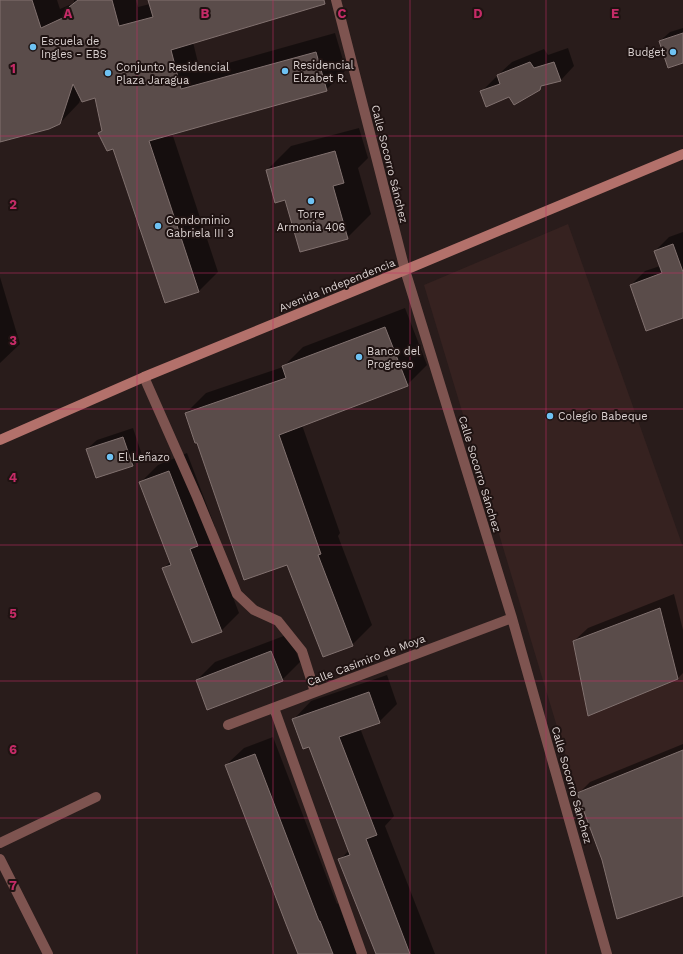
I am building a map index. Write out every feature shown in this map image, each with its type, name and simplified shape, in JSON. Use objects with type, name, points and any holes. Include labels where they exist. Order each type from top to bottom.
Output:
[{"type":"main road","name":"Avenida Independencia","points":[[0,440],[144,377],[683,154]]},
{"type":"street","name":"Calle Socorro Sánchez","points":[[336,0],[405,270],[512,618],[607,954]]},
{"type":"street","points":[[144,377],[197,497],[236,594],[254,610],[278,621],[302,651],[316,692]]},
{"type":"street","name":"Calle Casimiro de Moya","points":[[228,725],[512,618]]},
{"type":"street","points":[[274,708],[362,954]]},
{"type":"street","points":[[0,843],[96,797]]},
{"type":"street","points":[[0,860],[48,954]]},
{"type":"shaded area","name":"Colegio Babeque","points":[[568,224],[683,547],[683,750],[577,793],[424,285]]},
{"type":"building","points":[[0,0],[32,0],[41,28],[69,15],[69,7],[78,0],[112,0],[119,26],[153,17],[148,0],[324,0],[325,4],[171,50],[181,89],[316,52],[327,91],[149,141],[199,292],[165,303],[113,149],[107,151],[98,133],[102,131],[95,98],[82,102],[73,84],[60,124],[49,129],[0,142]]},
{"type":"building","name":"Budget","points":[[683,33],[683,63],[668,68],[659,41]]},
{"type":"building","points":[[530,62],[534,68],[554,62],[561,81],[541,86],[540,90],[514,105],[509,97],[486,107],[480,91],[500,84],[497,75]]},
{"type":"building","name":"Torre Armonia 406","points":[[335,151],[344,183],[333,186],[348,239],[300,252],[285,200],[275,203],[266,170]]},
{"type":"building","points":[[673,244],[683,272],[683,318],[646,331],[630,285],[662,273],[654,251]]},
{"type":"building","points":[[385,327],[408,386],[279,435],[321,554],[318,555],[353,646],[323,657],[287,565],[244,580],[197,443],[195,443],[185,413],[286,378],[282,366]]},
{"type":"building","name":"El Leñazo","points":[[123,437],[133,466],[96,478],[86,449]]},
{"type":"building","points":[[169,471],[198,546],[190,549],[222,632],[192,643],[162,568],[171,565],[139,482]]},
{"type":"building","points":[[660,608],[678,679],[588,716],[573,641]]},
{"type":"building","points":[[271,651],[283,681],[207,710],[196,680]]},
{"type":"building","points":[[369,692],[380,723],[339,737],[377,835],[366,839],[410,954],[376,954],[338,859],[350,855],[309,747],[303,749],[292,719]]},
{"type":"building","points":[[683,750],[683,896],[617,919],[602,860],[577,793]]},
{"type":"building","points":[[255,754],[333,954],[298,954],[286,924],[225,765]]},
{"type":"place","name":"Escuela de Ingles - EBS","points":[[33,47]]},
{"type":"place","name":"Budget","points":[[673,52]]},
{"type":"place","name":"Residencial Elzabet R.","points":[[285,71]]},
{"type":"place","name":"Conjunto Residencial Plaza Jaragua","points":[[108,73]]},
{"type":"place","name":"Torre Armonia 406","points":[[311,201]]},
{"type":"place","name":"Condominio Gabriela III 3","points":[[158,226]]},
{"type":"place","name":"Banco del Progreso","points":[[359,357]]},
{"type":"place","name":"Colegio Babeque","points":[[550,416]]},
{"type":"place","name":"El Leñazo","points":[[110,457]]}]
